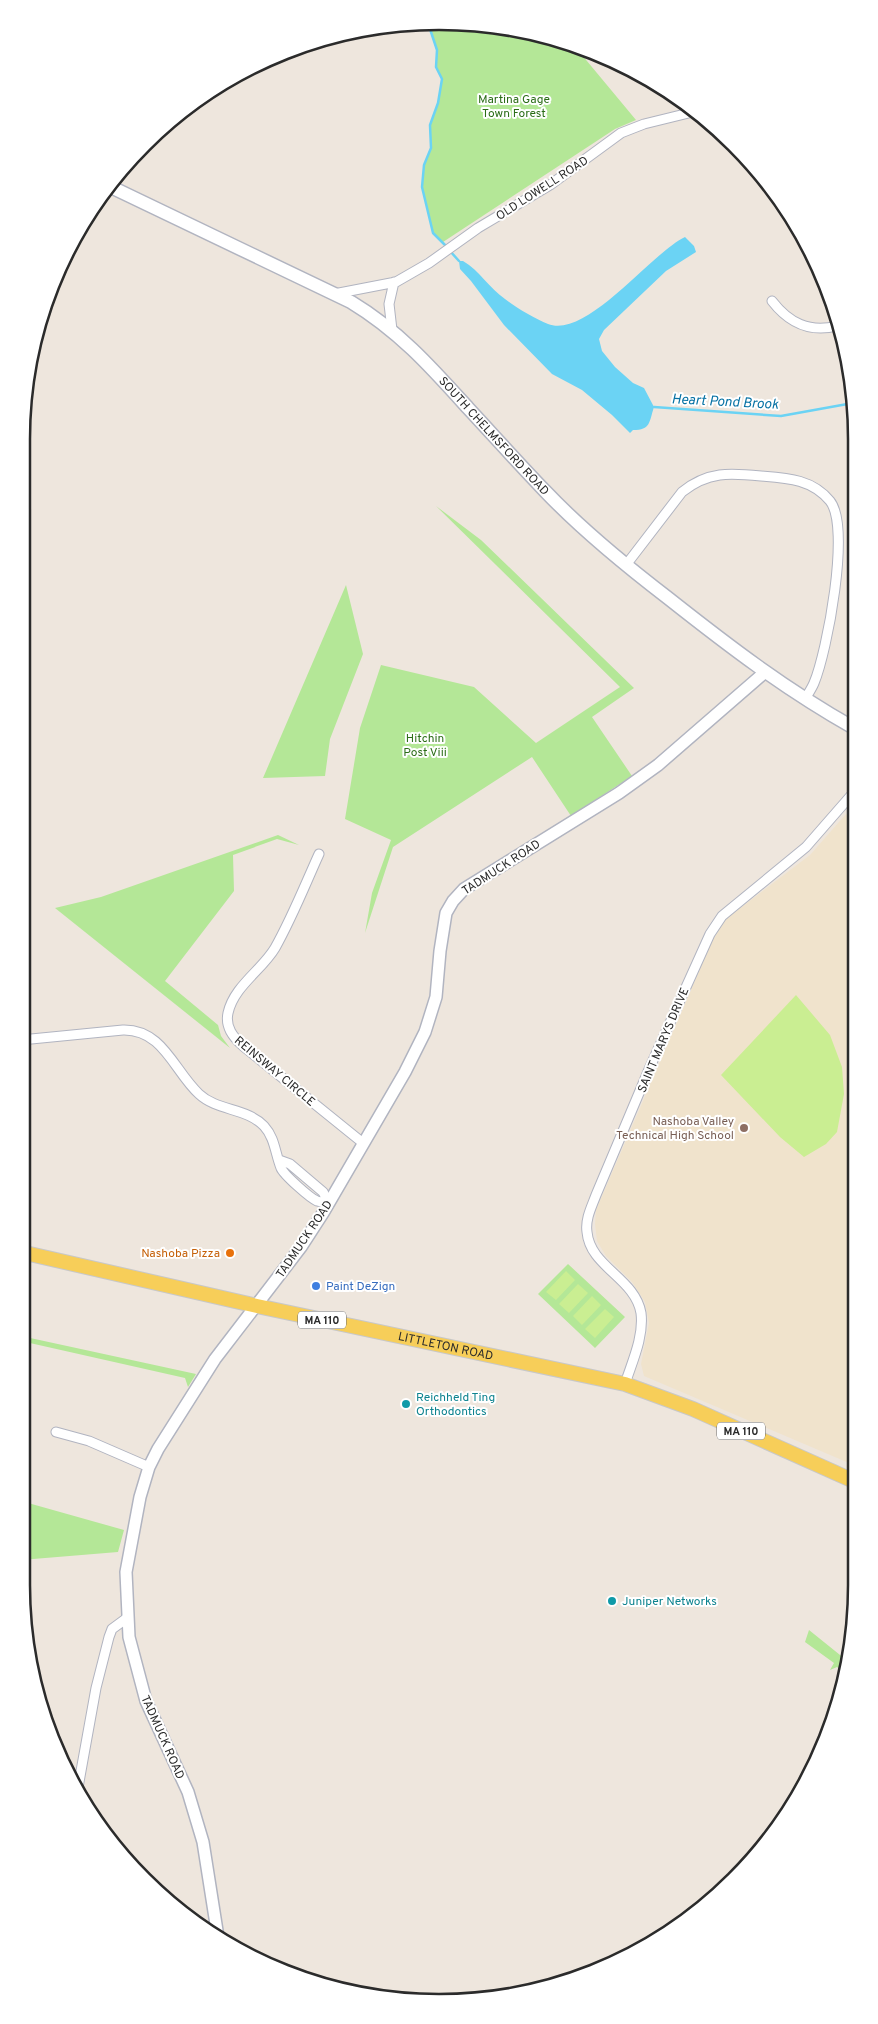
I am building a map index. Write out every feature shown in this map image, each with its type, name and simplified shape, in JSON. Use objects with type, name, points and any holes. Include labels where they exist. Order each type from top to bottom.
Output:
[{"type":"main road","name":"SOUTH CHELMSFORD ROAD","points":[[115,190],[334,294],[367,312],[392,330],[441,377],[558,504],[626,565],[729,647],[764,672],[805,699],[848,722]]},
{"type":"main road","name":"LITTLETON ROAD","points":[[30,1254],[257,1306],[625,1384],[693,1409],[848,1478]]},
{"type":"street","name":"OLD LOWELL ROAD","points":[[334,294],[394,282],[429,263],[478,228],[550,185],[621,134],[644,124],[686,114]]},
{"type":"street","points":[[392,330],[390,304],[394,282]]},
{"type":"street","points":[[772,301],[782,313],[794,321],[822,328],[832,327]]},
{"type":"street","points":[[626,565],[682,492],[703,478],[728,474],[784,478],[810,484],[821,492],[831,503],[837,517],[839,532],[832,603],[820,662],[814,682],[805,699]]},
{"type":"street","name":"TADMUCK ROAD","points":[[217,1928],[203,1842],[188,1792],[146,1701],[136,1667],[127,1618],[126,1572],[140,1497],[149,1467],[158,1449],[200,1382],[301,1247],[405,1072],[425,1032],[436,997],[446,913],[453,901],[464,889],[619,793],[658,765],[764,672]]},
{"type":"street","name":"SAINT MARYS DRIVE","points":[[625,1384],[638,1346],[640,1313],[634,1294],[591,1248],[586,1231],[594,1201],[650,1067],[710,934],[722,916],[806,848],[848,799]]},
{"type":"street","name":"REINSWAY CIRCLE","points":[[319,854],[274,950],[240,990],[230,1006],[228,1025],[236,1039],[243,1046],[363,1143]]},
{"type":"street","points":[[30,1039],[124,1030],[135,1030],[145,1034],[163,1048],[200,1096],[215,1105],[255,1119],[263,1125],[273,1139],[281,1169],[286,1176],[316,1201],[328,1203]]},
{"type":"street","points":[[56,1432],[89,1441],[149,1467]]},
{"type":"street","points":[[79,1780],[96,1688],[109,1637],[112,1629],[127,1618]]},
{"type":"shaded area","name":"Nashoba Valley Technical High School","points":[[846,814],[848,816],[848,1463],[644,1376],[641,1364],[649,1323],[645,1302],[632,1282],[606,1256],[597,1241],[595,1224],[596,1210],[712,941],[726,919],[810,855]]},
{"type":"green space","name":"Martina Gage Town Forest","points":[[430,30],[492,33],[545,44],[583,57],[636,120],[615,129],[443,242],[433,233],[422,187],[424,165],[431,148],[430,125],[438,103],[442,79],[436,67],[437,50]]},
{"type":"green space","name":"Hitchin Post Viii","points":[[436,506],[481,540],[634,688],[592,717],[632,776],[571,816],[532,757],[393,847],[365,933],[372,893],[391,840],[345,819],[360,728],[381,665],[474,687],[536,743],[620,687]]},
{"type":"green space","points":[[346,585],[363,654],[330,739],[325,776],[263,778]]},
{"type":"green space","points":[[278,835],[299,845],[277,839],[233,855],[234,891],[165,981],[218,1025],[221,1036],[230,1048],[55,908],[101,897]]},
{"type":"green space","points":[[796,995],[830,1035],[842,1067],[844,1094],[837,1132],[826,1144],[804,1157],[780,1137],[721,1075]]},
{"type":"green space","points":[[568,1264],[625,1317],[595,1348],[538,1294]]},
{"type":"green space","points":[[566,1271],[575,1280],[556,1300],[546,1292]]},
{"type":"green space","points":[[578,1284],[588,1293],[569,1313],[559,1304]]},
{"type":"green space","points":[[592,1296],[601,1305],[582,1325],[573,1316]]},
{"type":"green space","points":[[605,1309],[614,1317],[595,1338],[585,1329]]},
{"type":"green space","points":[[30,1338],[196,1374],[188,1387],[185,1378],[30,1343]]},
{"type":"green space","points":[[30,1504],[124,1530],[118,1552],[30,1559]]},
{"type":"green space","points":[[809,1630],[842,1656],[839,1669],[837,1667],[830,1670],[834,1663],[805,1642]]},
{"type":"water","points":[[685,237],[694,246],[696,252],[666,271],[604,330],[599,339],[602,351],[615,367],[633,383],[644,388],[654,407],[646,427],[633,430],[630,433],[582,390],[552,374],[504,325],[460,269],[459,261],[469,265],[499,295],[520,309],[548,324],[564,325],[581,319],[600,307],[655,259]]},
{"type":"waterway","name":"Heart Pond Brook","points":[[430,30],[437,50],[436,67],[442,79],[438,103],[430,125],[431,148],[424,165],[422,187],[433,233],[447,247]]},
{"type":"waterway","name":"Heart Pond Brook","points":[[450,251],[459,261]]},
{"type":"waterway","name":"Heart Pond Brook","points":[[654,407],[781,416],[846,404]]},
{"type":"place","name":"Nashoba Valley Technical High School","points":[[744,1128]]},
{"type":"place","name":"Nashoba Pizza","points":[[230,1253]]},
{"type":"place","name":"Paint DeZign","points":[[316,1286]]},
{"type":"place","name":"Reichheld Ting Orthodontics","points":[[406,1404]]},
{"type":"place","name":"Juniper Networks","points":[[612,1601]]}]
